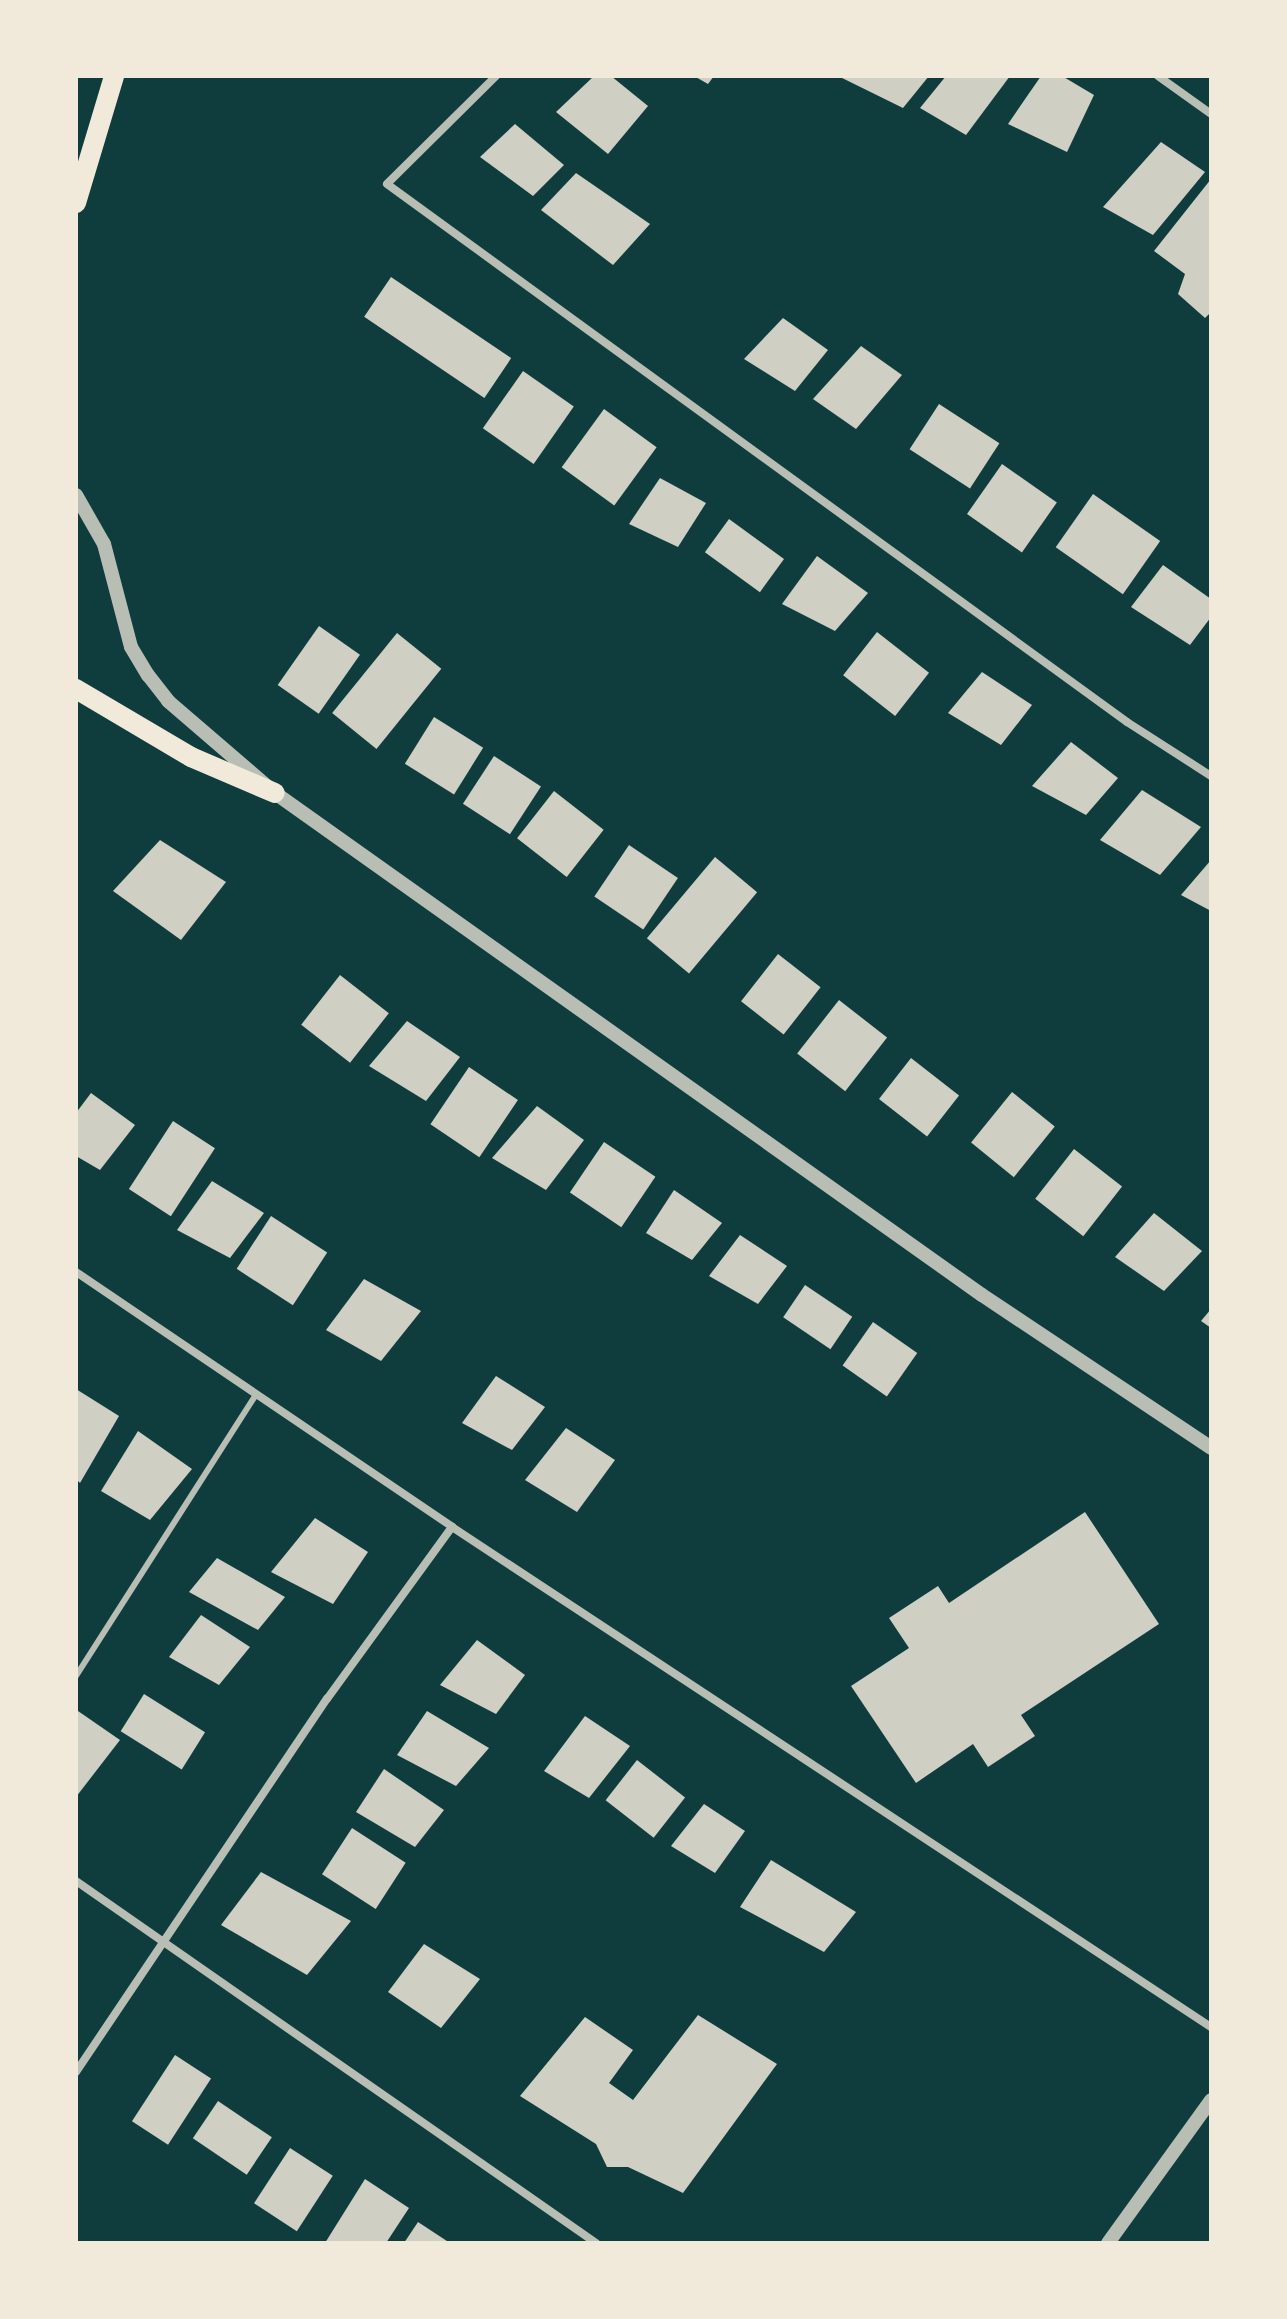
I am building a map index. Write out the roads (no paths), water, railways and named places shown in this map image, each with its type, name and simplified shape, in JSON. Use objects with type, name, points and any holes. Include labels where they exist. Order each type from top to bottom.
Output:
[{"type":"main road","points":[[76,201],[114,76]]},
{"type":"main road","points":[[76,689],[191,757],[275,793]]},
{"type":"street","points":[[496,76],[387,184],[1115,713],[1211,776]]},
{"type":"street","points":[[1158,76],[1211,114]]},
{"type":"street","points":[[76,495],[104,544],[131,647],[148,675],[168,701],[275,793],[982,1295],[1211,1448]]},
{"type":"street","points":[[76,1272],[452,1527],[1211,2027]]},
{"type":"street","points":[[76,2072],[163,1941],[452,1527]]},
{"type":"street","points":[[76,1881],[596,2243]]},
{"type":"street","points":[[1108,2243],[1211,2100]]},
{"type":"lane","points":[[76,1676],[256,1394]]}]
